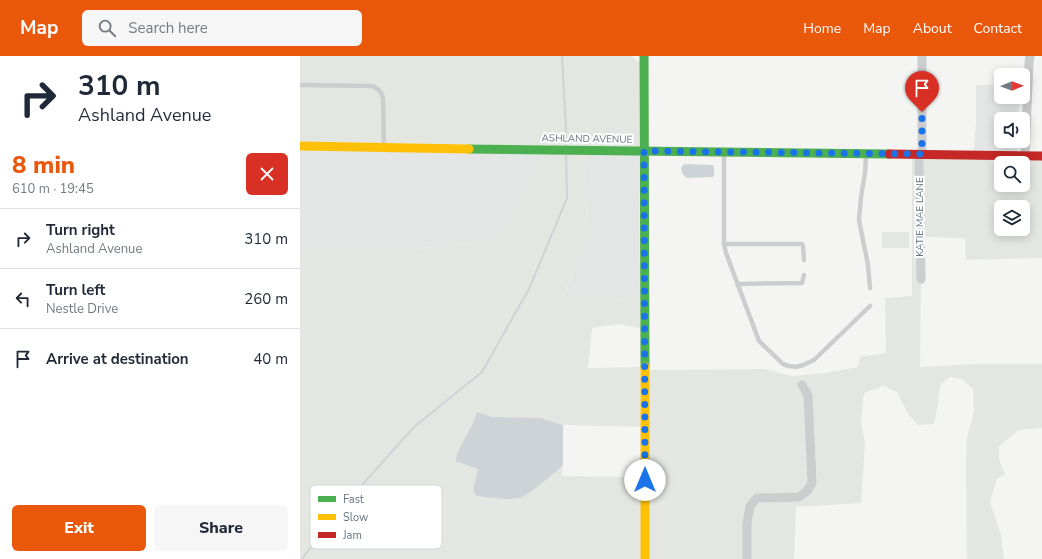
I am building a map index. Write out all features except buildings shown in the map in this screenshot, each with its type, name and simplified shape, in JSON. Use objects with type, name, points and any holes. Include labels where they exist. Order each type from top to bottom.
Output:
[{"type":"street","points":[[644,56],[645,559]]},
{"type":"street","name":"KATIE MAE LANE","points":[[921,279],[919,217],[922,56]]},
{"type":"street","points":[[1026,156],[1030,56]]},
{"type":"street","name":"ASHLAND AVENUE","points":[[300,146],[1026,156]]},
{"type":"street","name":"ASHLAND AVENUE","points":[[1030,156],[1042,156]]},
{"type":"street","points":[[747,559],[747,523],[750,506],[757,498],[799,497],[807,491],[812,483],[808,395],[802,385]]},
{"type":"lane","points":[[300,85],[372,86],[378,88],[382,92],[384,98],[384,148]]},
{"type":"lane","points":[[724,152],[724,244],[759,342],[783,364],[796,367],[803,365],[814,360],[870,306]]},
{"type":"lane","points":[[866,154],[859,220],[868,266],[870,288]]},
{"type":"lane","points":[[724,244],[802,244],[804,260]]},
{"type":"lane","points":[[738,284],[802,283],[804,275]]},
{"type":"shaded area","points":[[300,56],[631,56],[640,63],[639,147],[300,142]]},
{"type":"shaded area","points":[[976,85],[994,85],[994,104],[1019,104],[1018,112],[994,112],[994,148],[1017,148],[1017,152],[974,151]]},
{"type":"shaded area","points":[[300,149],[545,153],[538,164],[521,202],[495,243],[470,243],[408,250],[300,250]]},
{"type":"shaded area","points":[[545,153],[585,153],[587,232],[562,299],[640,301],[640,328],[618,324],[592,328],[588,368],[640,367],[640,427],[563,425],[541,418],[493,417],[477,412],[475,419],[478,469],[473,490],[476,496],[505,499],[524,497],[563,465],[562,476],[641,477],[641,559],[300,559],[300,250],[408,250],[470,243],[494,243],[521,202],[538,164]]},
{"type":"shaded area","points":[[585,153],[639,154],[640,301],[562,300],[587,232]]},
{"type":"shaded area","points":[[912,158],[915,158],[917,282],[921,283],[920,367],[975,364],[1042,364],[1042,428],[1019,430],[999,446],[999,460],[1005,474],[997,479],[990,502],[1001,535],[1004,559],[967,559],[966,459],[967,437],[974,412],[973,389],[962,379],[950,377],[940,385],[934,424],[918,425],[908,414],[897,392],[883,386],[864,393],[861,421],[865,444],[861,503],[796,507],[794,559],[649,559],[648,370],[765,369],[792,376],[824,373],[858,367],[860,357],[886,353],[885,298],[912,296]]},
{"type":"shaded area","points":[[924,158],[994,159],[994,192],[1030,192],[1030,160],[1042,160],[1042,258],[966,260],[965,238],[924,237]]},
{"type":"shaded area","points":[[684,164],[713,165],[714,176],[687,178],[683,175],[681,168]]},
{"type":"shaded area","points":[[882,232],[909,232],[909,248],[882,248]]},
{"type":"shaded area","points":[[477,412],[493,417],[541,418],[563,425],[563,465],[524,497],[505,499],[476,496],[473,490],[478,469],[455,461]]},
{"type":"waterway","points":[[562,56],[566,145]]},
{"type":"waterway","points":[[362,485],[414,427],[482,372],[529,289],[567,198],[566,153]]},
{"type":"waterway","points":[[302,559],[310,548]]},
{"type":"traffic: fast","points":[[644,56],[645,367]]},
{"type":"traffic: fast","points":[[469,149],[889,154]]},
{"type":"traffic: slow","points":[[300,146],[469,149]]},
{"type":"traffic: slow","points":[[645,367],[645,559]]},
{"type":"traffic: jam","points":[[889,154],[1042,156]]},
{"type":"route","points":[[645,480],[644,151],[922,154],[922,112]]}]
